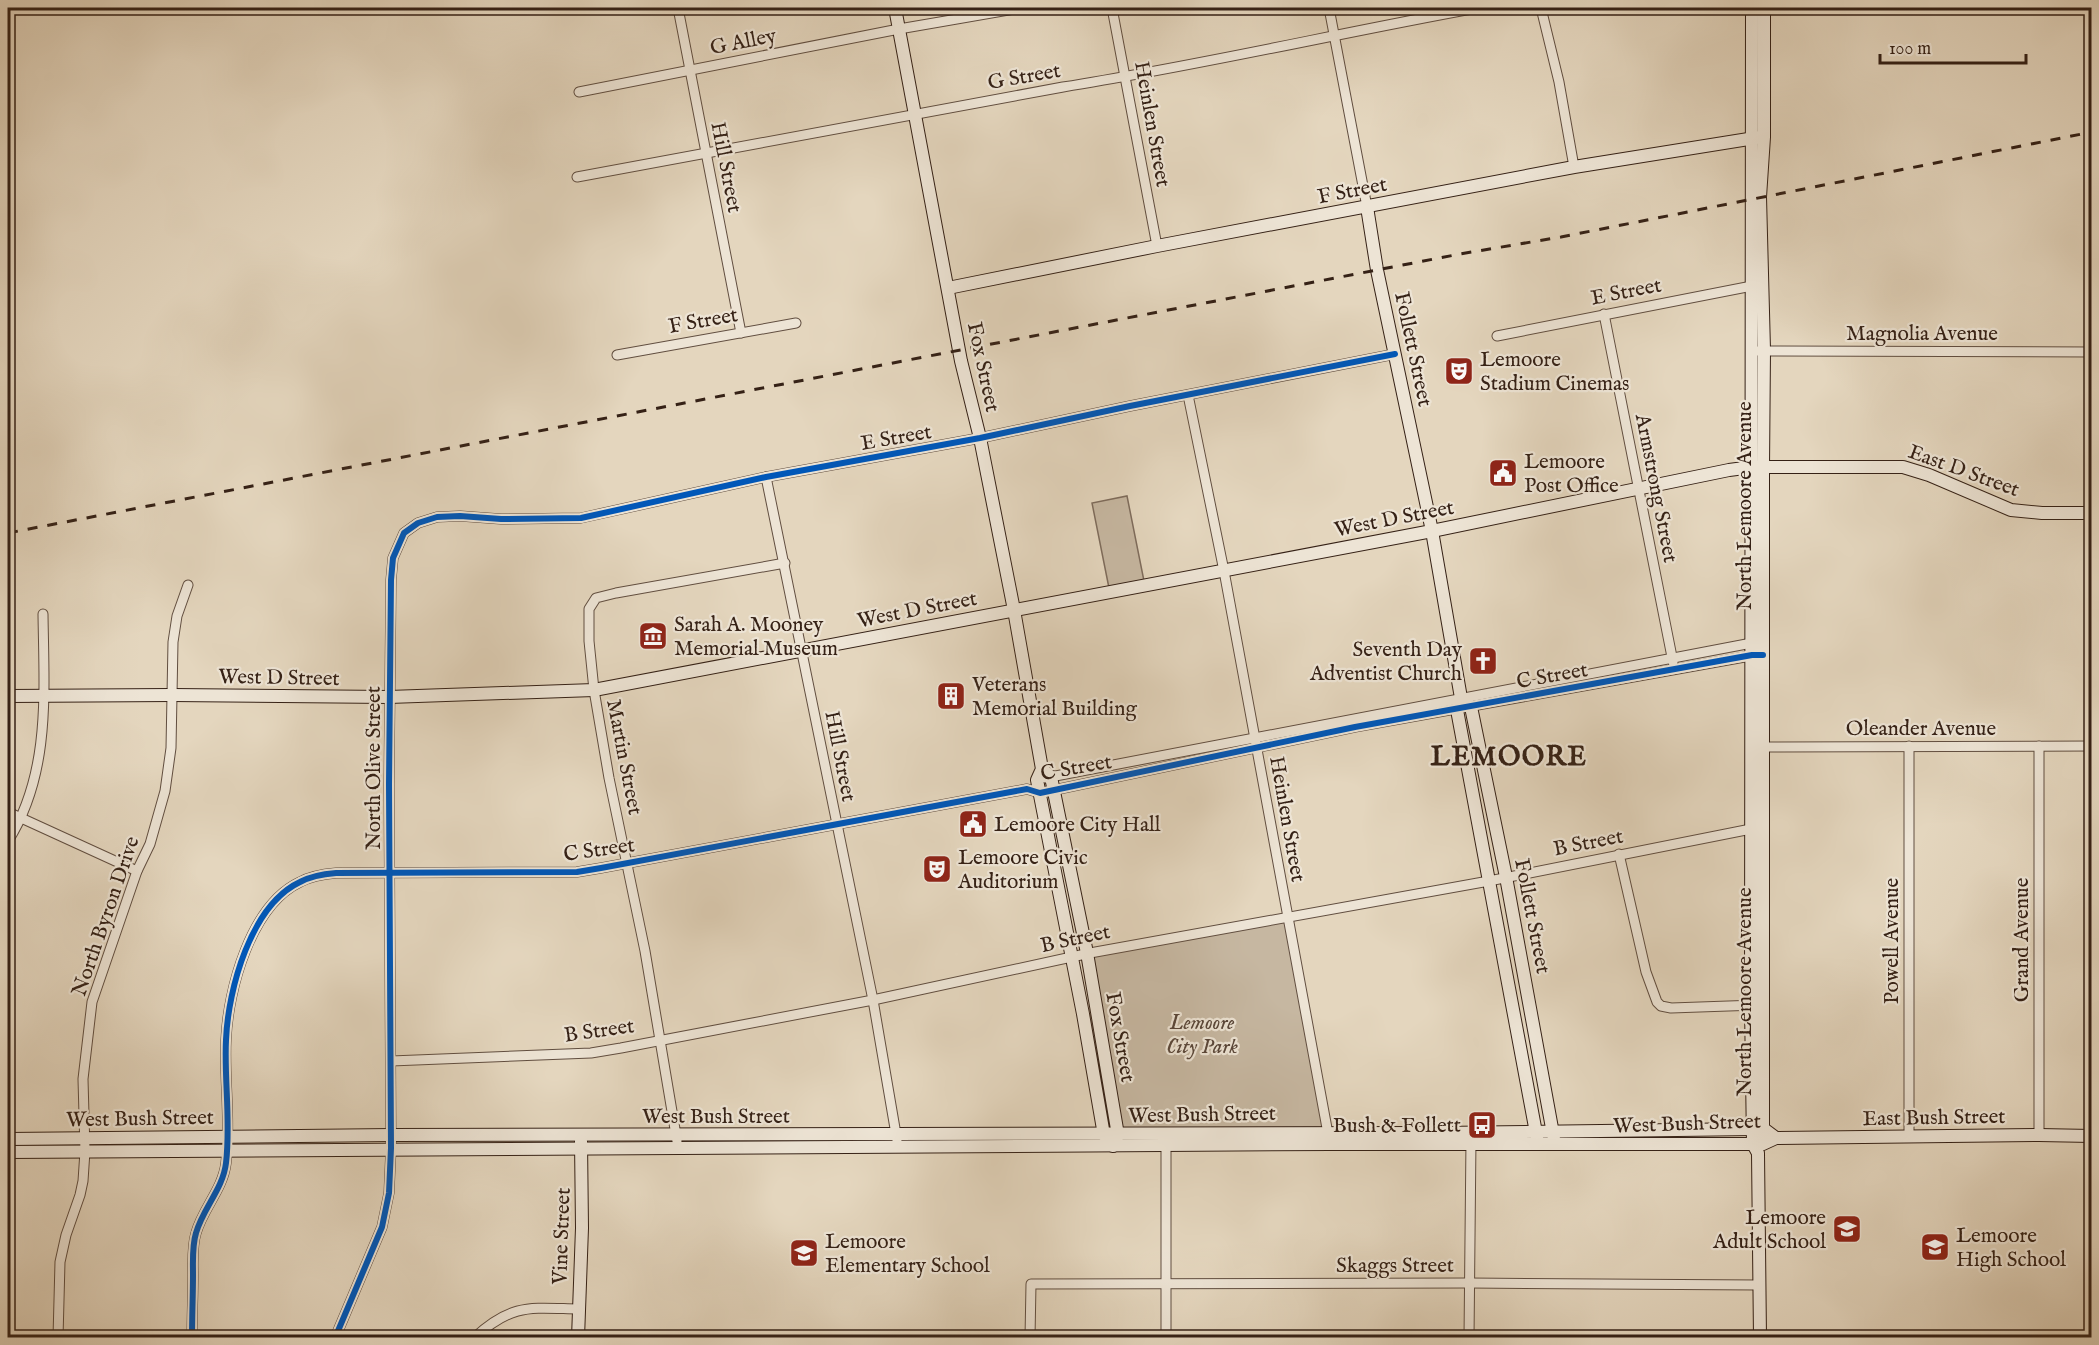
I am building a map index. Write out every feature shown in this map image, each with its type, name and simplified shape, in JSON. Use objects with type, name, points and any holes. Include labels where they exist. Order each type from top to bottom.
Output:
[{"type":"street","name":"Hill Street","points":[[678,8],[741,333]]},
{"type":"street","name":"Fox Street","points":[[895,8],[961,361],[980,438],[1014,610],[1040,782],[1104,1135]]},
{"type":"street","name":"G Alley","points":[[579,92],[899,29],[1021,8]]},
{"type":"street","name":"Heinlen Street","points":[[1112,8],[1157,246]]},
{"type":"street","name":"Follett Street","points":[[1329,8],[1377,270],[1432,531],[1463,705],[1489,880],[1538,1145]]},
{"type":"street","name":"G Street","points":[[577,177],[1126,77],[1335,34],[1477,8]]},
{"type":"street","points":[[1541,8],[1559,82],[1574,167]]},
{"type":"street","name":"North Lemoore Avenue","points":[[1752,8],[1758,137]]},
{"type":"street","name":"North Lemoore Avenue","points":[[1760,1338],[1757,827],[1759,350],[1758,285],[1751,199],[1758,137],[1764,8]]},
{"type":"street","name":"F Street","points":[[948,288],[1574,167],[1758,137]]},
{"type":"street","name":"E Street","points":[[1497,336],[1758,285]]},
{"type":"street","name":"Armstrong Street","points":[[1604,314],[1674,670]]},
{"type":"street","name":"F Street","points":[[617,356],[796,323]]},
{"type":"street","name":"Magnolia Avenue","points":[[1759,350],[2091,352]]},
{"type":"street","name":"E Street","points":[[404,533],[418,523],[445,516],[501,519],[581,518],[766,477],[980,438],[1395,354]]},
{"type":"street","name":"Heinlen Street","points":[[1188,395],[1224,571],[1329,1138]]},
{"type":"street","name":"West D Street","points":[[8,696],[389,697],[594,690],[1432,531],[1729,470],[1757,467]]},
{"type":"street","name":"East D Street","points":[[1757,467],[1903,467],[1929,475],[2011,510],[2091,513]]},
{"type":"street","name":"Hill Street","points":[[766,477],[873,1000],[899,1148]]},
{"type":"street","name":"North Olive Street","points":[[335,1338],[386,1215],[389,1193],[392,1148],[389,697],[391,580],[393,558],[404,533]]},
{"type":"street","name":"Martin Street","points":[[678,1149],[645,951],[594,690],[589,609],[596,598],[616,593],[785,562]]},
{"type":"street","name":"North Byron Drive","points":[[58,1338],[60,1262],[66,1235],[80,1195],[85,1145],[83,1079],[92,1002],[136,871],[150,844],[165,791],[171,748],[173,642],[177,616],[188,585]]},
{"type":"street","points":[[8,841],[33,785],[40,757],[45,695],[44,614]]},
{"type":"street","name":"C Street","points":[[1054,791],[1463,705],[1672,658],[1758,649]]},
{"type":"street","name":"C Street","points":[[192,1338],[193,1260],[196,1233],[223,1177],[227,1143],[226,1042],[229,1010],[236,978],[262,918],[275,900],[290,888],[310,878],[336,873],[577,872],[836,824],[1255,738],[1674,670],[1758,649]]},
{"type":"street","name":"Follett Street","points":[[1463,705],[1506,877],[1554,1132],[1554,1146]]},
{"type":"street","name":"Powell Avenue","points":[[1909,746],[1909,1137]]},
{"type":"street","name":"Grand Avenue","points":[[2039,746],[2039,1135]]},
{"type":"street","name":"Oleander Avenue","points":[[1757,747],[2091,746]]},
{"type":"street","name":"Fox Street","points":[[1040,782],[1054,791],[1087,953],[1116,1141]]},
{"type":"street","points":[[8,812],[136,871]]},
{"type":"street","name":"B Street","points":[[391,1061],[591,1053],[873,1000],[1087,953],[1506,877],[1757,827]]},
{"type":"street","points":[[1619,854],[1646,972],[1657,1002],[1661,1006],[1671,1008],[1758,1006]]},
{"type":"street","name":"West Bush Street","points":[[227,1143],[392,1148],[899,1148],[1471,1133],[1759,1129],[1776,1138]]},
{"type":"street","points":[[1469,1338],[1471,1133]]},
{"type":"street","name":"West Bush Street","points":[[8,1152],[85,1145],[227,1143],[391,1135],[1104,1135],[1116,1141]]},
{"type":"street","name":"Vine Street","points":[[578,1338],[582,1228],[581,1136]]},
{"type":"street","name":"East Bush Street","points":[[1776,1138],[2091,1136]]},
{"type":"street","name":"West Bush Street","points":[[1329,1138],[1471,1146],[1758,1147],[1776,1138]]},
{"type":"street","name":"West Bush Street","points":[[8,1139],[85,1145]]},
{"type":"street","points":[[1166,1140],[1166,1338]]},
{"type":"street","name":"Skaggs Street","points":[[1030,1338],[1031,1284],[1758,1285]]},
{"type":"street","points":[[474,1338],[501,1316],[516,1311],[537,1308],[578,1309]]},
{"type":"green space","points":[[1127,496],[1145,586],[1110,593],[1092,503]]},
{"type":"green space","name":"Lemoore City Park","points":[[1287,916],[1327,1132],[1118,1135],[1087,953]]},
{"type":"railway","points":[[8,533],[1460,254],[1561,237],[2092,132]]},
{"type":"cycle path","points":[[335,1338],[382,1227],[389,1193],[391,1148],[389,784],[391,580],[393,558],[404,533],[418,523],[437,517],[581,518],[766,477],[980,438],[1395,354]]},
{"type":"cycle path","points":[[192,1338],[195,1238],[203,1215],[221,1181],[226,1163],[228,1132],[226,1040],[237,974],[245,951],[268,909],[283,893],[304,880],[336,873],[577,872],[1027,789],[1040,793],[1355,727],[1752,655],[1763,655]]},
{"type":"place","name":"Lemoore Stadium Cinemas","points":[[1459,371]]},
{"type":"place","name":"Lemoore Post Office","points":[[1503,473]]},
{"type":"place","name":"Sarah A. Mooney Memorial Museum","points":[[653,636]]},
{"type":"place","name":"Seventh Day Adventist Church","points":[[1483,661]]},
{"type":"place","name":"Veterans Memorial Building","points":[[951,696]]},
{"type":"place","name":"Lemoore City Hall","points":[[973,824]]},
{"type":"place","name":"Lemoore Civic Auditorium","points":[[937,869]]},
{"type":"place","name":"Bush & Follett","points":[[1482,1125]]},
{"type":"place","name":"Lemoore Adult School","points":[[1847,1229]]},
{"type":"place","name":"Lemoore High School","points":[[1935,1247]]},
{"type":"place","name":"Lemoore Elementary School","points":[[804,1253]]},
{"type":"district","name":"LEMOORE","points":[[1509,756]]}]
